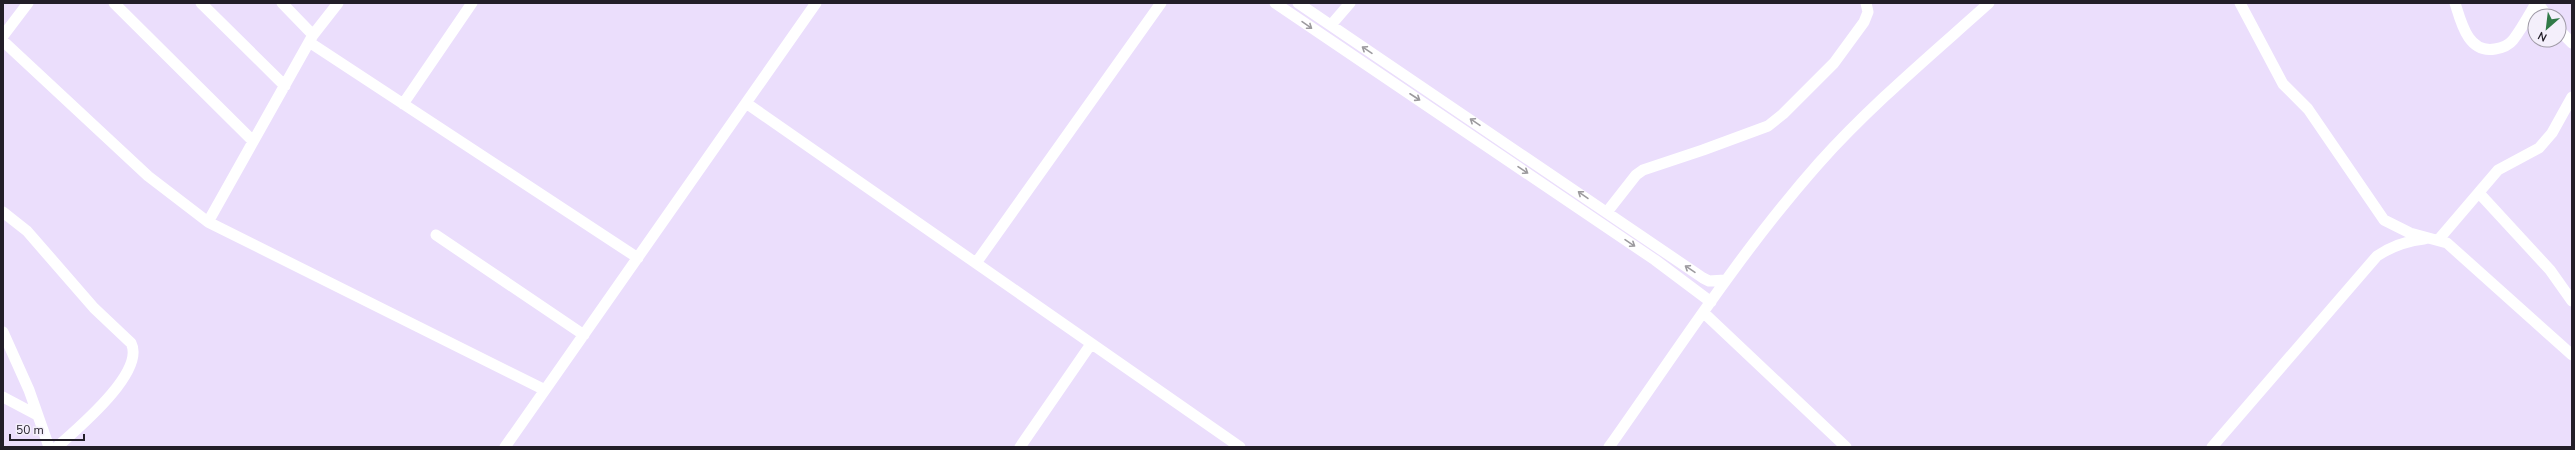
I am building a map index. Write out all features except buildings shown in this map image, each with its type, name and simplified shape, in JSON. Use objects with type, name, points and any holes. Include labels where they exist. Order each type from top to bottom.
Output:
[{"type":"street","points":[[3,36],[28,3]]},
{"type":"street","points":[[114,3],[253,141]]},
{"type":"street","points":[[201,3],[285,86]]},
{"type":"street","points":[[282,3],[311,38],[403,104],[638,258]]},
{"type":"street","points":[[208,222],[311,38],[338,3]]},
{"type":"street","points":[[403,104],[472,3]]},
{"type":"street","points":[[505,447],[816,3]]},
{"type":"street","points":[[976,263],[1161,3]]},
{"type":"street","points":[[1275,3],[1655,260],[1711,302]]},
{"type":"street","points":[[1298,3],[1703,278],[1709,281],[1725,280]]},
{"type":"street","points":[[1331,26],[1350,3]]},
{"type":"street","points":[[1607,212],[1636,175],[1643,170],[1768,126],[1784,114],[1834,62],[1864,22],[1868,12],[1866,3]]},
{"type":"street","points":[[1609,447],[1704,313],[1725,280],[1820,162],[1898,84],[1989,3]]},
{"type":"street","points":[[2240,3],[2284,84],[2308,109],[2384,220],[2394,226],[2448,243],[2572,355]]},
{"type":"street","points":[[2455,3],[2464,28],[2472,43],[2482,48],[2492,50],[2502,47],[2512,41],[2537,3]]},
{"type":"street","points":[[3,41],[148,176],[208,222],[545,390]]},
{"type":"street","points":[[2212,447],[2377,256],[2389,248],[2407,241],[2433,238],[2479,193],[2498,170],[2539,148],[2552,133],[2572,98]]},
{"type":"street","points":[[746,103],[1240,447]]},
{"type":"street","points":[[2479,193],[2550,270],[2572,301]]},
{"type":"street","points":[[3,212],[27,231],[85,298],[131,343],[134,350],[134,357],[114,393],[57,447]]},
{"type":"street","points":[[436,235],[584,335]]},
{"type":"street","points":[[1704,313],[1846,447]]},
{"type":"street","points":[[3,332],[29,390],[49,447]]},
{"type":"street","points":[[1020,447],[1091,344]]},
{"type":"street","points":[[3,397],[37,416]]}]
